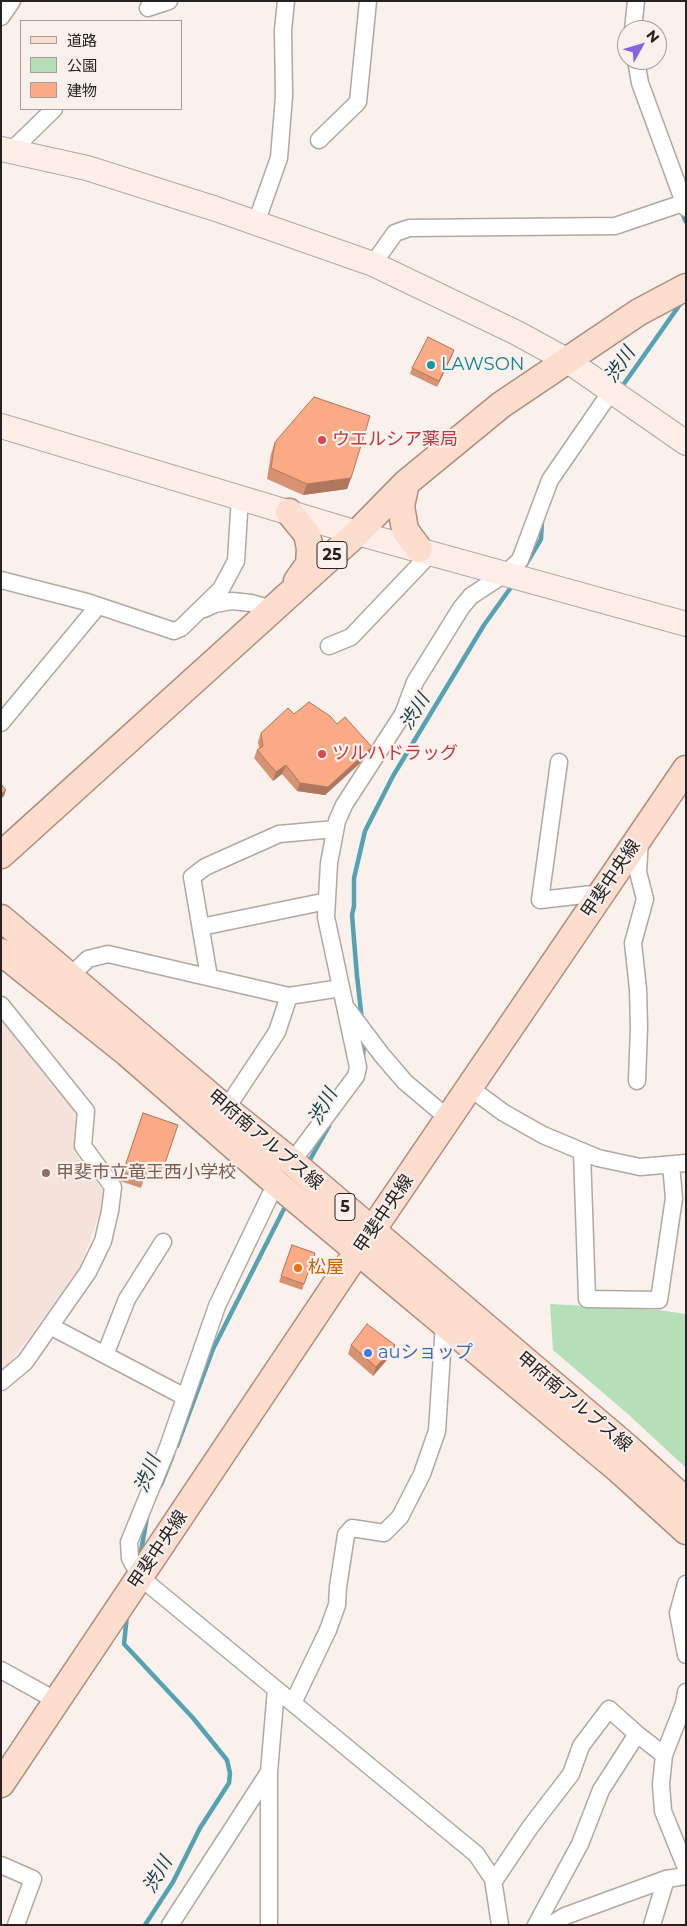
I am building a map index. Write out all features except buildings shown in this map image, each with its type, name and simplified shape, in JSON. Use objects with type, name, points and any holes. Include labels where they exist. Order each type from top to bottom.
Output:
[{"type":"main road","name":"25","points":[[1,856],[357,532],[406,483],[501,405],[638,312],[686,287]]},
{"type":"main road","points":[[406,483],[401,506],[405,530],[425,551]]},
{"type":"main road","points":[[278,604],[309,564],[310,549],[306,534],[289,512]]},
{"type":"main road","name":"甲斐中央線","points":[[1,1784],[686,769]]},
{"type":"main road","name":"甲府南アルプス線","points":[[1,918],[226,1109],[292,1162],[444,1323],[618,1470],[686,1531]]},
{"type":"main road","name":"甲府南アルプス線","points":[[1,952],[127,1053],[276,1183],[366,1241],[621,1442],[686,1501]]},
{"type":"street","points":[[1,16],[12,1]]},
{"type":"street","points":[[146,10],[170,1]]},
{"type":"street","points":[[256,223],[278,158],[284,96],[283,30],[286,1]]},
{"type":"street","points":[[318,140],[358,102],[368,1]]},
{"type":"street","points":[[634,20],[636,1]]},
{"type":"street","points":[[373,264],[395,233],[409,228],[615,226],[685,205],[640,84],[638,70]]},
{"type":"street","points":[[6,150],[53,110]]},
{"type":"street","points":[[6,150],[87,168],[256,223],[373,264],[517,333],[568,361],[686,443]]},
{"type":"street","points":[[292,1162],[356,1076],[358,1067],[326,917],[329,862],[335,829],[344,805],[403,714],[415,682],[461,608],[471,596],[506,573],[520,560],[550,480],[612,390]]},
{"type":"street","points":[[1,426],[357,532],[686,624]]},
{"type":"street","points":[[1,580],[98,606],[174,632],[181,628],[221,589],[236,561],[240,497]]},
{"type":"street","points":[[330,646],[351,637],[425,551]]},
{"type":"street","points":[[198,612],[215,604],[232,601],[278,604]]},
{"type":"street","points":[[1,723],[98,606]]},
{"type":"street","points":[[559,762],[540,900],[602,893]]},
{"type":"street","points":[[209,978],[192,877],[205,867],[280,834],[335,829]]},
{"type":"street","points":[[637,1081],[638,989],[633,942],[645,898],[638,872],[641,835]]},
{"type":"street","points":[[201,927],[327,901]]},
{"type":"street","points":[[70,976],[88,959],[108,954],[288,996],[343,996]]},
{"type":"street","points":[[226,1109],[277,1032],[288,996]]},
{"type":"street","points":[[343,996],[381,1054],[405,1082],[449,1119]]},
{"type":"street","points":[[1,1005],[86,1111],[82,1146],[113,1187],[110,1211],[102,1241],[88,1272],[25,1362],[1,1382]]},
{"type":"street","points":[[470,1088],[512,1118],[543,1135],[582,1151],[598,1158],[640,1166],[678,1164],[659,1300],[587,1299],[582,1151]]},
{"type":"street","points":[[276,1183],[217,1306],[168,1447],[129,1542],[130,1558],[140,1577],[476,1854],[494,1881],[500,1925]]},
{"type":"street","points":[[105,1355],[127,1299],[164,1242]]},
{"type":"street","points":[[293,1703],[328,1630],[337,1605],[346,1536],[352,1528],[384,1533],[400,1517],[422,1474],[437,1431],[444,1323]]},
{"type":"street","points":[[50,1326],[185,1397]]},
{"type":"street","points":[[686,1584],[678,1612],[686,1655]]},
{"type":"street","points":[[1,1670],[57,1701]]},
{"type":"street","points":[[269,1925],[269,1772],[276,1689]]},
{"type":"street","points":[[686,1692],[684,1704],[664,1755],[661,1784],[663,1811],[686,1868]]},
{"type":"street","points":[[494,1881],[571,1774],[581,1746],[609,1709],[664,1755]]},
{"type":"street","points":[[536,1925],[580,1844],[601,1790],[637,1734]]},
{"type":"street","points":[[170,1925],[269,1772]]},
{"type":"street","points":[[1,1865],[33,1878],[16,1925]]},
{"type":"street","points":[[550,1925],[565,1916],[666,1879],[686,1876]]},
{"type":"street","points":[[652,1925],[666,1879]]},
{"type":"shaded area","name":"甲斐市立竜王西小学校","points":[[1,1014],[77,1111],[74,1151],[106,1195],[81,1265],[32,1334],[1,1373]]},
{"type":"green space","points":[[550,1304],[658,1310],[686,1314],[686,1468],[628,1414],[553,1350]]},
{"type":"waterway","name":"渋川","points":[[681,210],[686,222]]},
{"type":"waterway","name":"渋川","points":[[621,388],[681,303]]},
{"type":"waterway","name":"渋川","points":[[522,571],[541,539],[542,521]]},
{"type":"waterway","name":"渋川","points":[[362,1020],[352,915],[354,906],[354,878],[365,831],[393,776],[484,625],[514,583]]},
{"type":"waterway","name":"渋川","points":[[363,1057],[364,1040]]},
{"type":"waterway","name":"渋川","points":[[307,1165],[329,1126]]},
{"type":"waterway","name":"渋川","points":[[177,1446],[213,1349],[287,1203]]},
{"type":"waterway","name":"渋川","points":[[161,1485],[173,1455]]},
{"type":"waterway","name":"渋川","points":[[140,1557],[147,1517]]},
{"type":"waterway","name":"渋川","points":[[127,1615],[124,1644],[193,1718],[227,1760],[230,1773],[229,1783],[200,1828],[173,1882],[145,1925]]},
{"type":"place","name":"LAWSON","points":[[431,365]]},
{"type":"place","name":"ウエルシア薬局","points":[[322,440]]},
{"type":"place","name":"ツルハドラッグ","points":[[322,754]]},
{"type":"place","name":"甲斐市立竜王西小学校","points":[[46,1173]]},
{"type":"place","name":"松屋","points":[[298,1268]]},
{"type":"place","name":"auショップ","points":[[368,1353]]}]
